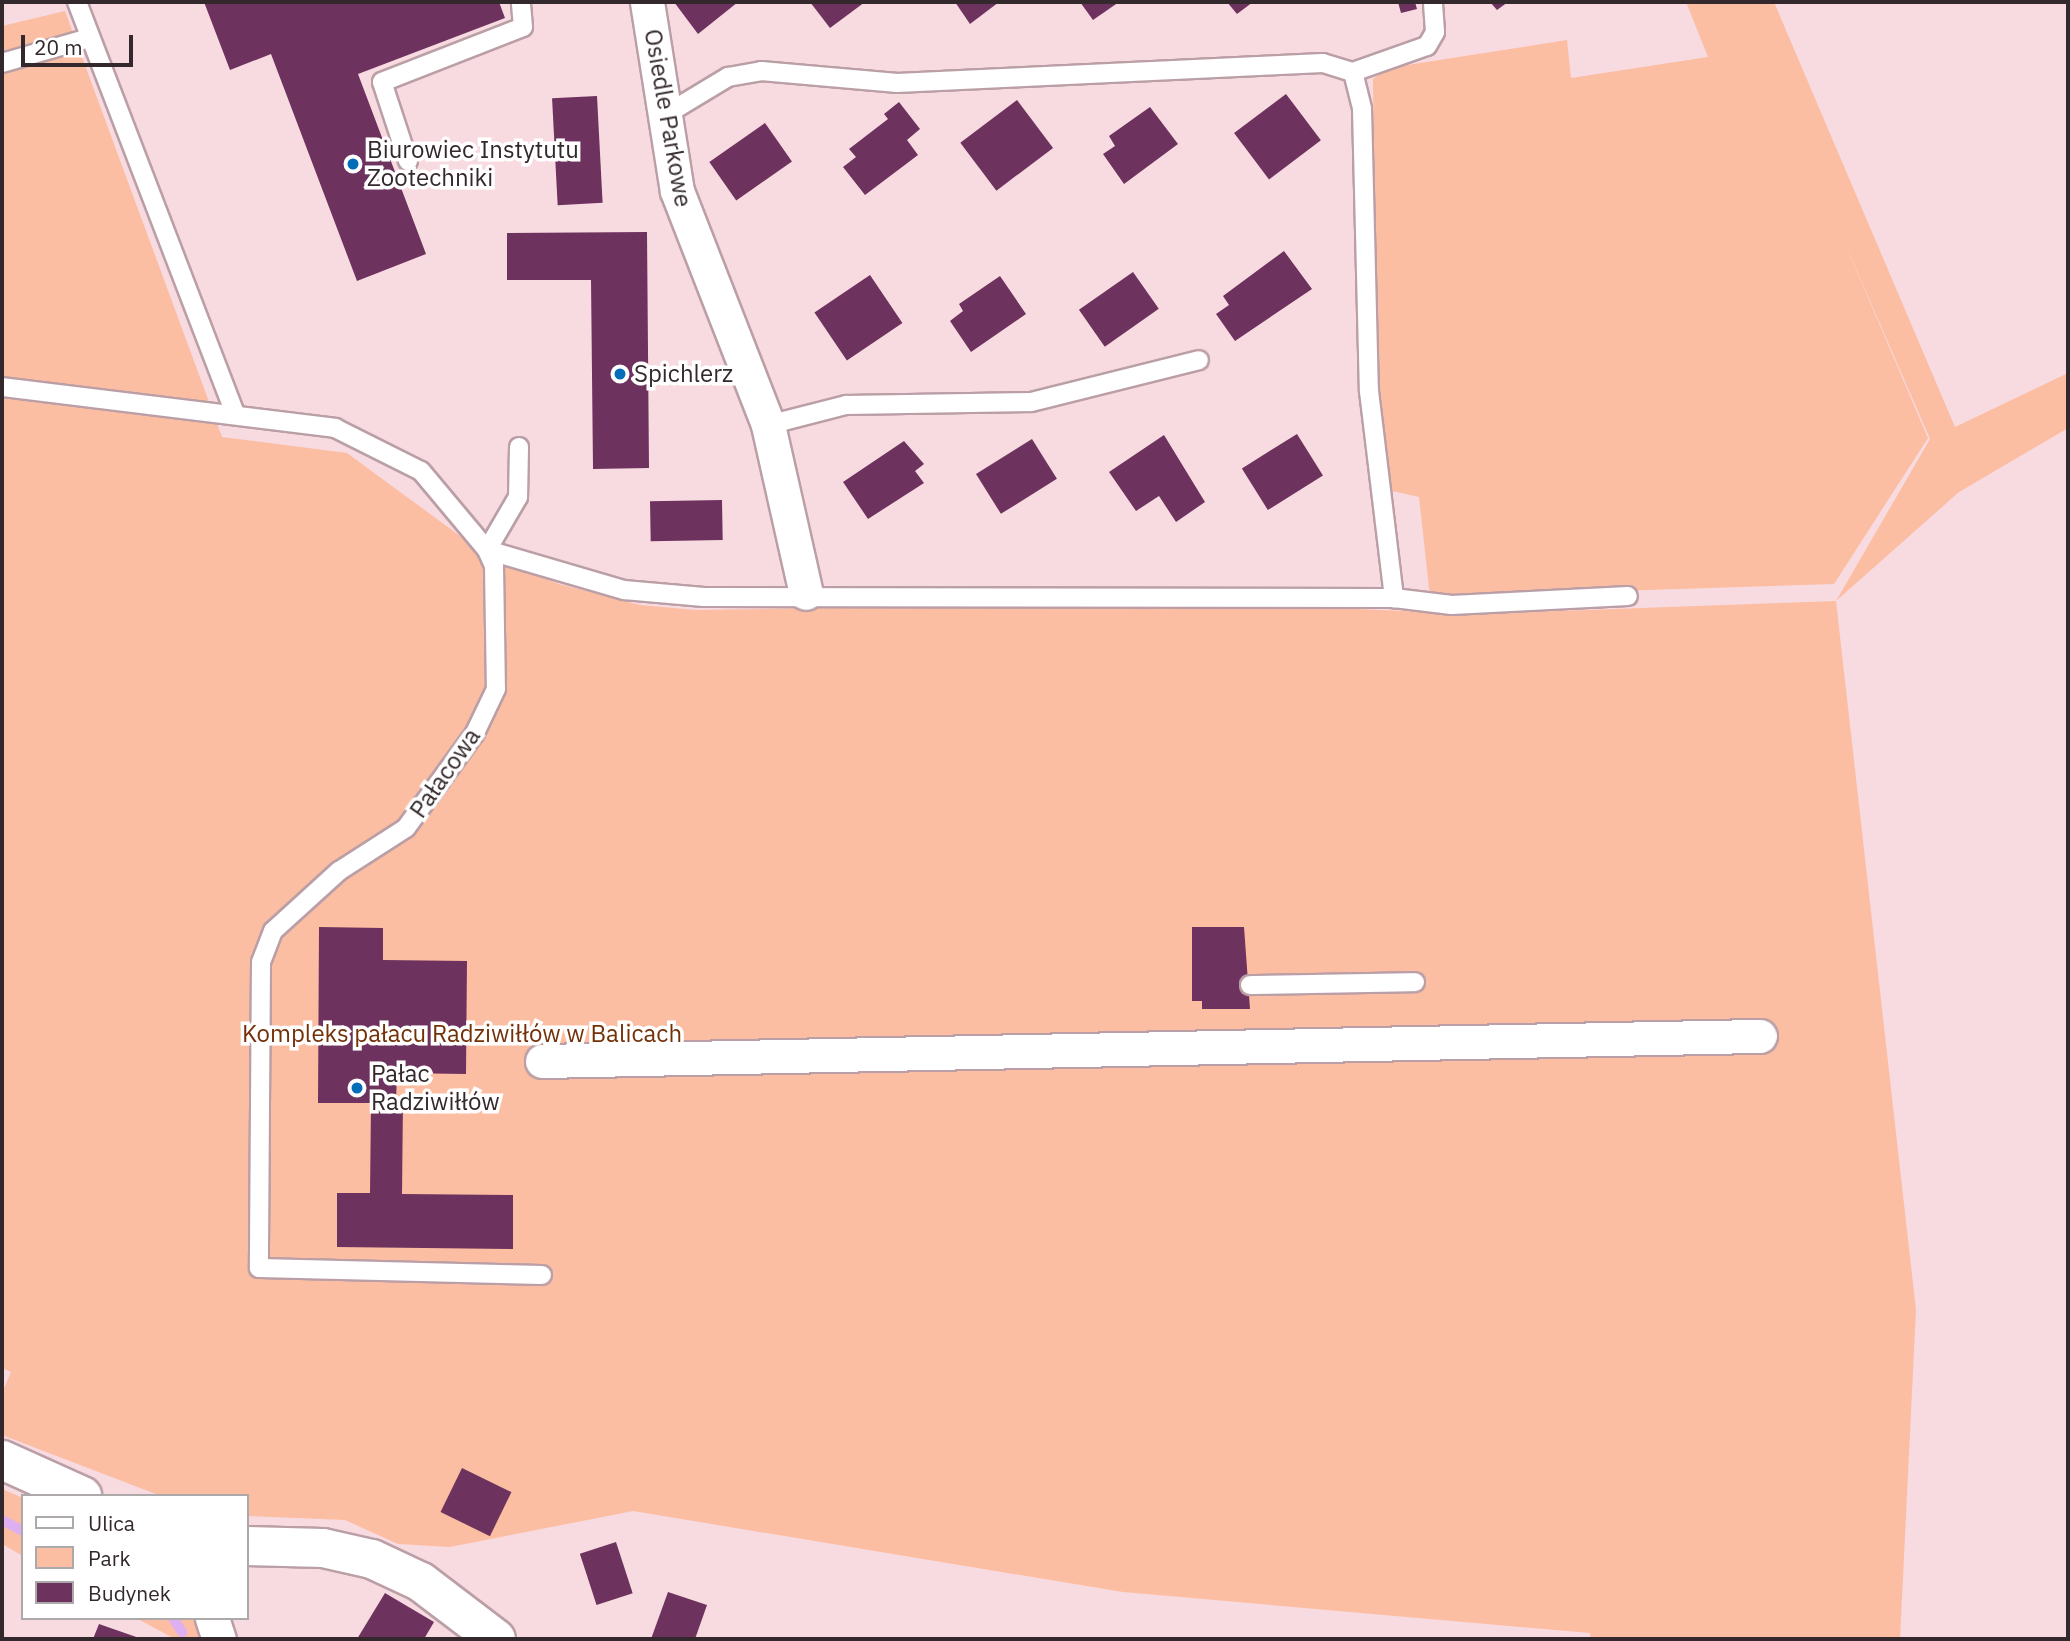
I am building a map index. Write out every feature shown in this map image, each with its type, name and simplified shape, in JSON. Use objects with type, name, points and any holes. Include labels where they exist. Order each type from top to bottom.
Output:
[{"type":"street","name":"Osiedle Parkowe","points":[[647,2],[665,115],[686,220],[768,425],[806,593]]},
{"type":"street","points":[[542,1061],[1760,1036]]},
{"type":"street","points":[[2,1460],[78,1494]]},
{"type":"street","points":[[248,1546],[323,1548],[372,1559],[422,1582],[496,1639]]},
{"type":"street","points":[[213,1620],[219,1639]]},
{"type":"lane","points":[[77,2],[234,411]]},
{"type":"lane","points":[[408,161],[382,82],[523,27],[521,2]]},
{"type":"lane","points":[[665,115],[728,77],[761,71],[897,83],[1323,63],[1353,72],[1426,46],[1434,32],[1433,2]]},
{"type":"lane","points":[[2,63],[89,38]]},
{"type":"lane","points":[[1353,72],[1363,109],[1369,391],[1395,598]]},
{"type":"lane","points":[[768,425],[836,406],[1031,402],[1199,360]]},
{"type":"lane","name":"Pałacowa","points":[[2,387],[234,411],[335,428],[421,471],[486,550],[494,566],[496,690],[475,733],[406,828],[339,871],[283,922],[261,962],[259,1268],[542,1275]]},
{"type":"lane","points":[[519,447],[517,497],[486,550],[624,590],[704,597],[806,593],[1395,598],[1452,605],[1628,596]]},
{"type":"lane","points":[[1250,985],[1415,982]]},
{"type":"green space","points":[[1686,2],[1774,2],[1955,427],[2068,373],[2068,428],[1959,492],[1836,601],[1930,439],[1838,227],[1928,438],[1834,584],[1430,597],[1419,497],[1392,491],[1376,365],[1373,79],[1388,68],[1567,40],[1571,78],[1708,57]]},
{"type":"green space","name":"Kompleks pałacu Radziwiłłów w Balicach","points":[[65,11],[222,437],[347,453],[486,555],[559,584],[640,605],[696,610],[1193,602],[1475,614],[1836,601],[1916,1310],[1900,1639],[1591,1639],[1590,1633],[1123,1592],[633,1511],[450,1547],[398,1544],[345,1520],[248,1516],[248,1494],[156,1494],[2,1435],[2,1393],[11,1372],[2,1368],[2,26]]},
{"type":"green space","points":[[2,1489],[21,1497],[21,1555],[2,1544]]},
{"type":"green space","points":[[140,1620],[198,1620],[204,1639],[175,1639]]},
{"type":"building","name":"Biurowiec Instytutu Zootechniki","points":[[204,2],[499,2],[505,18],[358,74],[426,254],[357,281],[271,54],[230,70]]},
{"type":"building","points":[[674,2],[738,2],[698,34]]},
{"type":"building","points":[[810,2],[865,2],[830,28]]},
{"type":"building","points":[[955,2],[999,2],[970,24]]},
{"type":"building","points":[[1080,2],[1119,2],[1093,20]]},
{"type":"building","points":[[1227,2],[1253,2],[1237,14]]},
{"type":"building","points":[[1398,2],[1415,2],[1417,9],[1401,13]]},
{"type":"building","points":[[1490,2],[1508,2],[1497,10]]},
{"type":"building","points":[[1286,94],[1321,140],[1269,179],[1234,133]]},
{"type":"building","points":[[597,96],[603,203],[558,205],[552,98]]},
{"type":"building","points":[[1017,100],[1053,148],[996,191],[960,143]]},
{"type":"building","points":[[899,102],[920,129],[907,140],[918,155],[865,195],[843,167],[856,157],[849,149],[888,119],[884,114]]},
{"type":"building","points":[[1150,107],[1178,144],[1124,184],[1103,154],[1115,146],[1109,136]]},
{"type":"building","points":[[765,123],[792,162],[736,201],[709,162]]},
{"type":"building","name":"Spichlerz","points":[[647,232],[649,468],[593,469],[591,280],[507,280],[507,233]]},
{"type":"building","points":[[1284,251],[1312,289],[1235,341],[1216,314],[1229,305],[1223,296]]},
{"type":"building","points":[[1133,272],[1159,309],[1105,347],[1079,310]]},
{"type":"building","points":[[870,275],[902,323],[847,361],[814,312]]},
{"type":"building","points":[[1000,276],[1026,314],[971,352],[950,321],[963,311],[959,304]]},
{"type":"building","points":[[1297,434],[1323,476],[1268,510],[1242,468]]},
{"type":"building","points":[[1164,435],[1205,502],[1176,522],[1159,496],[1136,511],[1109,472]]},
{"type":"building","points":[[1032,439],[1057,479],[1001,514],[976,474]]},
{"type":"building","points":[[904,441],[924,464],[915,471],[924,483],[868,519],[843,482]]},
{"type":"building","points":[[722,500],[723,540],[651,541],[650,501]]},
{"type":"building","name":"Pałac Radziwiłłów","points":[[319,927],[383,928],[383,960],[467,961],[466,1074],[397,1073],[396,1101],[403,1101],[402,1194],[513,1195],[513,1249],[337,1247],[337,1193],[370,1193],[371,1103],[318,1103]]},
{"type":"building","points":[[1192,927],[1244,927],[1250,1009],[1202,1009],[1202,1001],[1192,1001]]},
{"type":"building","points":[[462,1468],[511,1492],[490,1536],[441,1512]]},
{"type":"building","points":[[616,1542],[633,1593],[597,1605],[580,1554]]},
{"type":"building","points":[[668,1592],[707,1605],[695,1639],[651,1639]]},
{"type":"building","points":[[385,1593],[434,1622],[424,1639],[357,1639]]},
{"type":"building","points":[[99,1624],[142,1639],[93,1639]]},
{"type":"waterway","points":[[2,1520],[21,1530]]},
{"type":"waterway","points":[[174,1620],[182,1632]]},
{"type":"place","name":"Biurowiec Instytutu Zootechniki","points":[[353,164]]},
{"type":"place","name":"Spichlerz","points":[[620,374]]},
{"type":"place","name":"Pałac Radziwiłłów","points":[[357,1088]]}]
